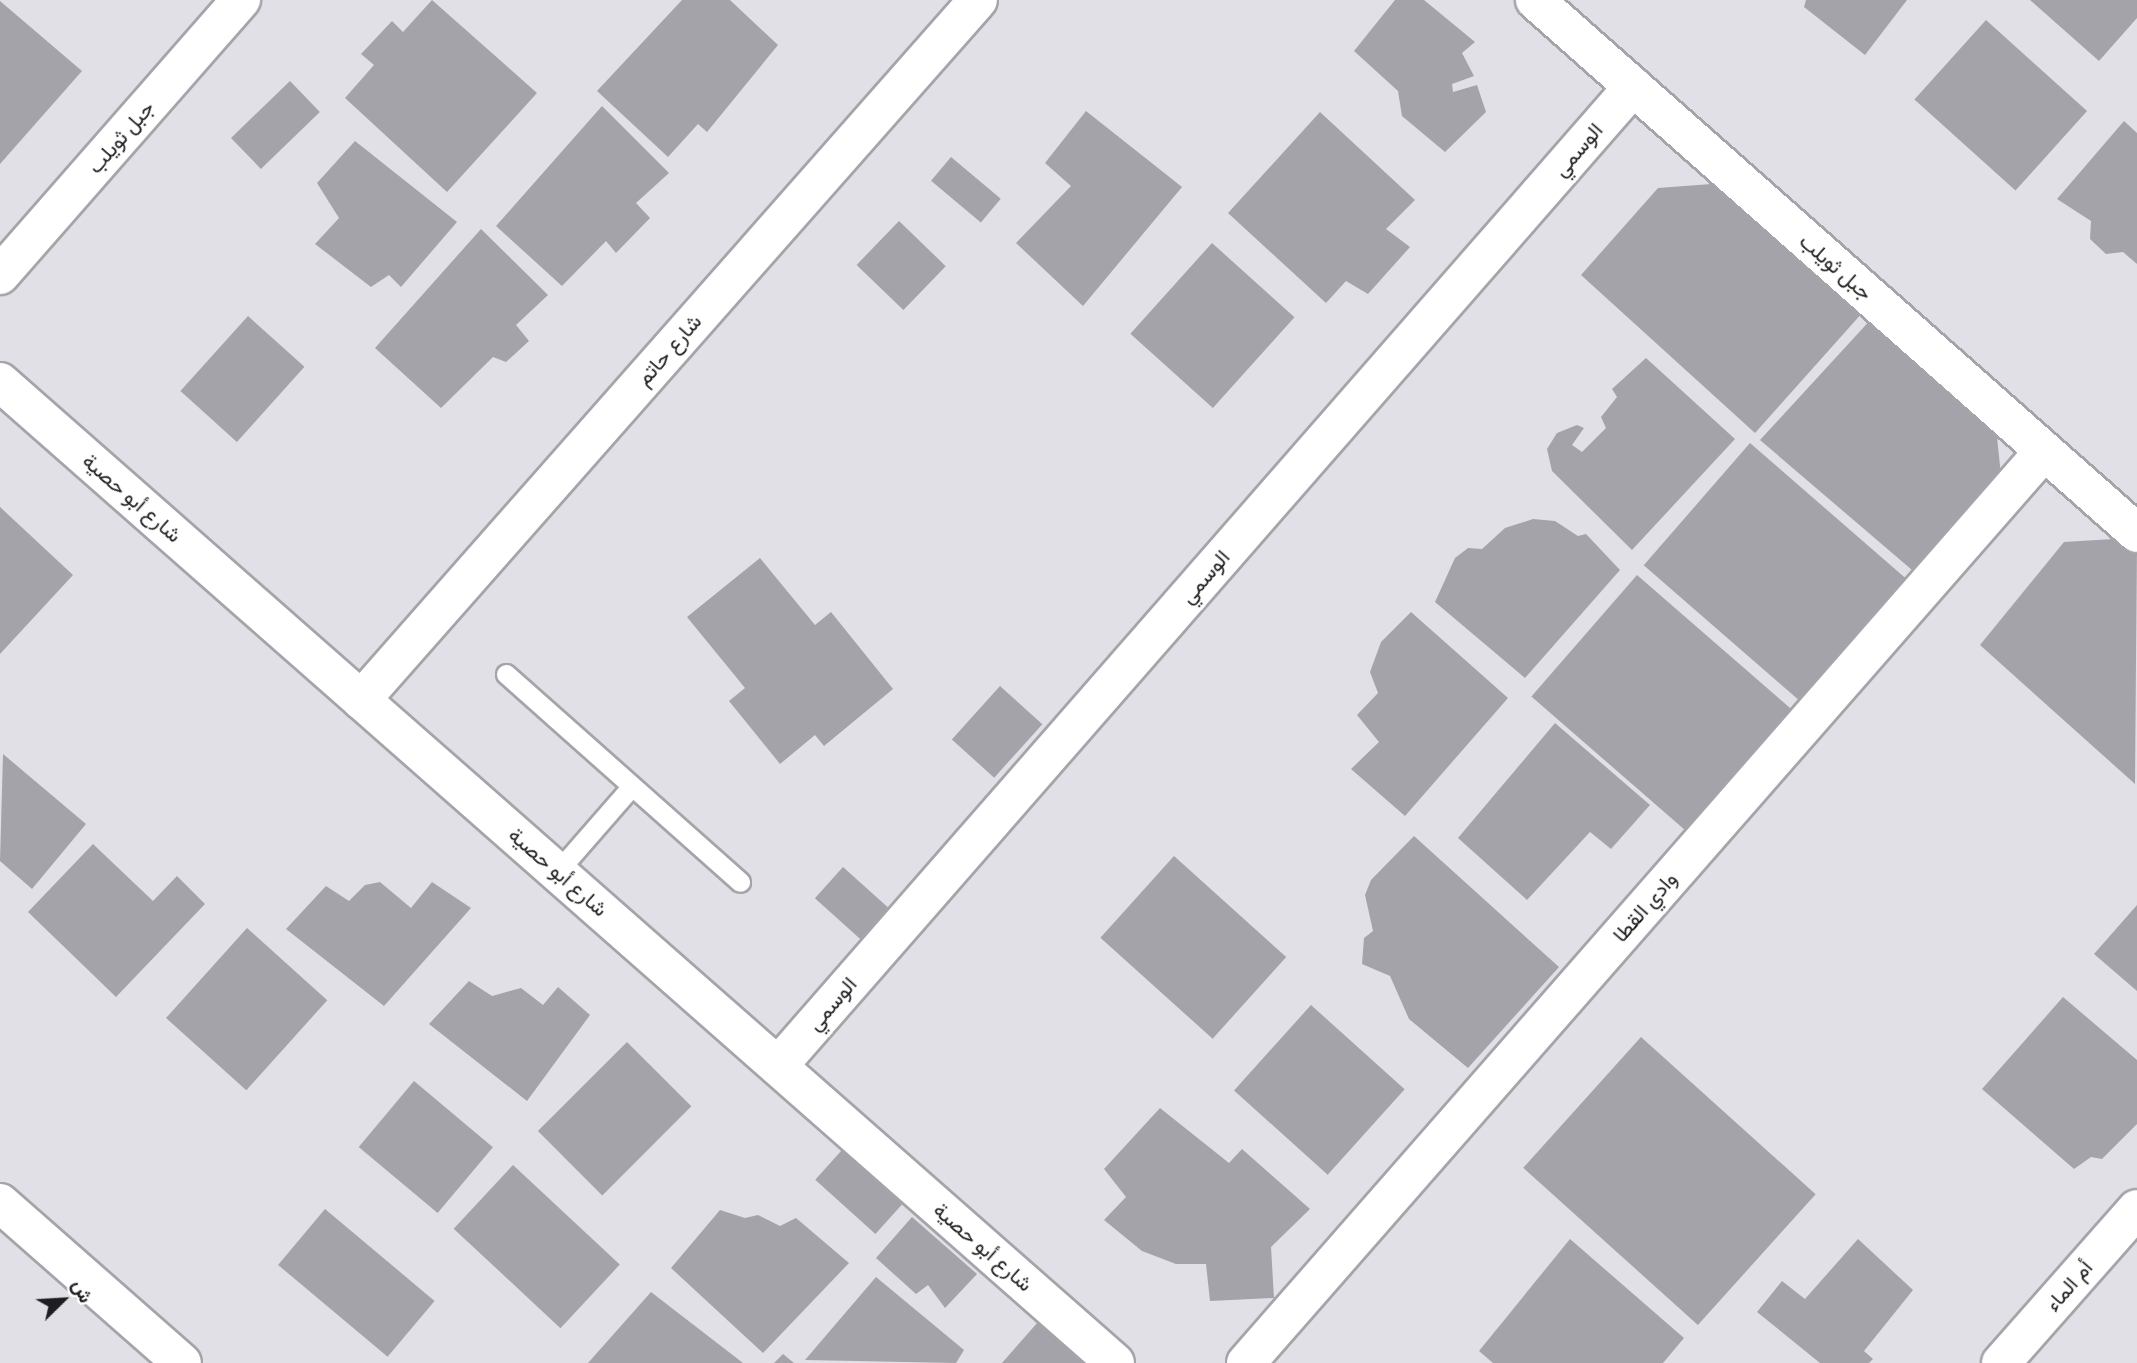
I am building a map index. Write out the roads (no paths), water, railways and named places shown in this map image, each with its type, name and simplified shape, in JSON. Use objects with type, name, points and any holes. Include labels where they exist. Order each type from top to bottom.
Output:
[{"type":"street","name":"جبل ثويلب","points":[[0,275],[242,0]]},
{"type":"street","name":"شارع حاتم","points":[[361,700],[978,0]]},
{"type":"street","name":"جبل ثويلب","points":[[1535,0],[2137,533]]},
{"type":"street","name":"الوسمي","points":[[778,1066],[1633,87]]},
{"type":"street","name":"شارع أبو حصية","points":[[0,382],[1115,1363]]},
{"type":"street","name":"وادي القطا","points":[[1246,1363],[2044,451]]},
{"type":"street","points":[[0,1203],[182,1363]]},
{"type":"street","name":"أم الماء","points":[[2001,1363],[2137,1209]]},
{"type":"lane","points":[[506,674],[740,882]]},
{"type":"lane","points":[[557,872],[632,786]]}]
